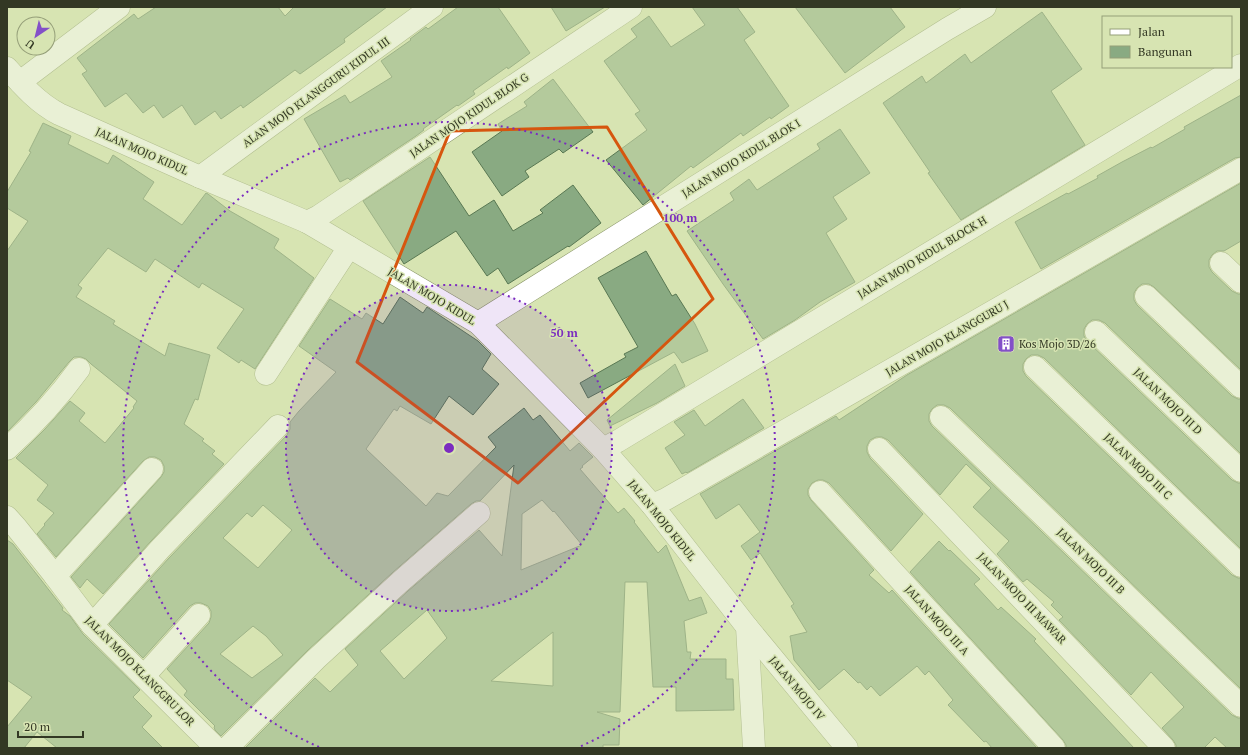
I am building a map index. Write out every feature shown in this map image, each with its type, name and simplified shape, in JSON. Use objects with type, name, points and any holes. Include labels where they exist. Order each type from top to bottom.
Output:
[{"type":"street","points":[[13,75],[120,7]]},
{"type":"street","name":"ALAN MOJO KLANGGURU KIDUL III","points":[[200,177],[432,7]]},
{"type":"street","name":"JALAN MOJO KIDUL BLOK G","points":[[307,222],[326,212],[631,7]]},
{"type":"street","name":"JALAN MOJO KIDUL BLOK I","points":[[478,323],[985,7]]},
{"type":"street","name":"JALAN MOJO KIDUL BLOCK H","points":[[603,449],[652,421],[1241,65]]},
{"type":"street","name":"JALAN MOJO KIDUL","points":[[13,75],[34,98],[47,108],[200,177],[307,222],[478,323],[603,449],[652,505],[747,627]]},
{"type":"street","name":"JALAN MOJO KLANGGURU J","points":[[652,505],[666,499],[1241,169]]},
{"type":"street","points":[[266,374],[350,247]]},
{"type":"street","points":[[1221,263],[1241,282]]},
{"type":"street","points":[[1146,296],[1241,387]]},
{"type":"street","name":"JALAN MOJO III D","points":[[1096,332],[1241,471]]},
{"type":"street","name":"JALAN MOJO III C","points":[[1035,367],[1241,566]]},
{"type":"street","points":[[7,449],[28,430],[79,369]]},
{"type":"street","name":"JALAN MOJO III B","points":[[941,417],[1241,706]]},
{"type":"street","points":[[92,625],[160,549],[278,426]]},
{"type":"street","name":"JALAN MOJO III MAWAR","points":[[879,448],[1164,748]]},
{"type":"street","points":[[54,576],[152,469]]},
{"type":"street","name":"JALAN MOJO III A","points":[[820,492],[1054,748]]},
{"type":"street","points":[[227,748],[316,660],[400,582],[479,513]]},
{"type":"street","name":"JALAN MOJO KLANGGRU LOR","points":[[7,517],[92,625],[216,748]]},
{"type":"street","points":[[144,676],[199,615]]},
{"type":"street","points":[[747,627],[754,748]]},
{"type":"street","name":"JALAN MOJO IV","points":[[747,627],[847,748]]},
{"type":"street","points":[[750,682],[783,671]]},
{"type":"highlighted area","points":[[607,127],[713,299],[518,483],[357,362],[450,131]]},
{"type":"building","points":[[156,7],[278,7],[285,16],[294,7],[387,7],[344,39],[345,42],[300,74],[295,70],[243,108],[241,105],[221,119],[215,111],[195,125],[182,105],[163,118],[154,105],[143,113],[126,93],[105,107],[82,74],[87,71],[77,58],[134,14],[138,19]]},
{"type":"building","points":[[458,7],[498,7],[530,53],[473,91],[475,94],[423,129],[424,130],[416,136],[350,180],[348,178],[340,182],[304,119],[345,95],[350,103],[392,77],[381,61],[411,40],[410,39],[426,27],[428,29]]},
{"type":"building","points":[[551,7],[605,7],[566,31]]},
{"type":"building","points":[[692,7],[737,7],[755,32],[744,40],[789,106],[743,136],[741,133],[693,168],[691,166],[643,205],[606,160],[647,130],[635,114],[640,111],[604,61],[637,37],[631,29],[649,16],[671,47],[705,25]]},
{"type":"building","points":[[795,7],[890,7],[905,27],[845,73]]},
{"type":"building","points":[[1042,12],[1082,69],[1051,91],[1085,145],[961,220],[928,173],[930,172],[883,103],[922,76],[926,83],[965,54],[971,63]]},
{"type":"building","points":[[553,79],[593,132],[563,153],[559,149],[525,171],[529,177],[502,196],[472,152],[502,131],[498,124],[527,106],[524,102]]},
{"type":"building","points":[[1241,95],[1241,157],[1235,158],[1041,269],[1015,222],[1067,193],[1068,194],[1098,178],[1097,176],[1122,162],[1151,147],[1152,148],[1185,129],[1184,127]]},
{"type":"building","points":[[43,123],[71,136],[68,144],[108,164],[113,155],[154,182],[143,199],[182,225],[206,193],[208,194],[230,211],[279,239],[274,248],[314,278],[255,369],[241,360],[239,363],[217,348],[244,309],[202,283],[199,288],[155,259],[146,272],[108,248],[78,285],[82,288],[76,297],[115,321],[113,324],[165,356],[169,343],[210,355],[198,400],[195,399],[184,424],[204,439],[202,441],[215,451],[212,454],[224,464],[103,594],[87,579],[80,588],[71,577],[161,477],[164,472],[164,466],[161,460],[155,457],[149,457],[143,461],[56,557],[37,534],[54,513],[37,500],[48,485],[16,458],[70,401],[85,413],[79,421],[105,443],[134,408],[133,407],[137,401],[86,359],[74,357],[36,402],[7,432],[7,251],[28,221],[7,208],[7,192],[31,152],[29,151]]},
{"type":"building","points":[[840,129],[870,173],[833,197],[847,219],[826,233],[855,282],[820,302],[795,320],[763,339],[687,231],[734,200],[730,193],[749,179],[757,190],[820,149],[817,144]]},
{"type":"building","points":[[430,157],[469,216],[494,200],[513,231],[543,213],[540,210],[573,185],[601,223],[569,247],[568,246],[508,284],[498,268],[487,276],[456,231],[404,264],[363,201]]},
{"type":"building","points":[[1241,183],[1241,241],[1224,251],[1217,251],[1212,255],[1209,260],[1209,267],[1212,272],[1232,291],[1241,294],[1241,370],[1154,287],[1149,284],[1142,284],[1134,293],[1134,300],[1137,305],[1232,396],[1241,399],[1241,454],[1105,323],[1099,320],[1092,320],[1084,329],[1084,336],[1087,341],[1232,480],[1241,483],[1241,549],[1044,358],[1038,355],[1031,355],[1023,364],[1023,371],[1026,376],[1232,575],[1241,578],[1241,689],[950,408],[944,405],[937,405],[929,414],[929,421],[932,426],[1232,715],[1241,718],[1241,748],[1227,748],[1215,737],[1204,748],[1176,748],[1173,740],[1162,728],[1184,707],[1151,672],[1131,695],[1059,620],[1063,617],[1051,605],[1054,602],[1027,579],[1023,582],[997,554],[1009,541],[973,507],[991,488],[966,464],[940,495],[888,440],[882,437],[876,437],[870,440],[867,446],[867,452],[870,458],[923,514],[891,551],[829,483],[823,480],[818,480],[812,483],[808,489],[808,495],[874,570],[869,575],[889,593],[892,590],[1037,748],[992,748],[986,741],[984,742],[948,705],[953,700],[929,671],[925,675],[917,666],[880,696],[871,686],[867,690],[844,669],[819,690],[794,660],[790,636],[807,632],[791,606],[794,604],[760,553],[751,560],[741,546],[760,532],[739,504],[716,519],[700,494],[836,416],[839,420],[907,375]]},
{"type":"building","points":[[646,251],[672,296],[676,294],[695,324],[708,351],[682,363],[674,352],[588,398],[580,383],[626,357],[624,354],[638,347],[598,278]]},
{"type":"building","points":[[400,297],[423,313],[427,307],[478,341],[491,354],[482,369],[499,384],[473,415],[449,396],[431,424],[400,406],[397,411],[394,409],[366,449],[426,506],[437,493],[448,496],[496,447],[488,437],[524,408],[533,420],[540,415],[570,451],[579,443],[593,457],[580,469],[618,513],[624,508],[658,553],[666,545],[689,601],[701,597],[707,613],[684,621],[687,652],[691,652],[690,659],[726,659],[726,679],[733,679],[734,710],[676,711],[676,687],[653,687],[647,582],[625,582],[620,712],[597,712],[620,719],[619,745],[603,745],[603,748],[245,748],[315,678],[330,692],[358,665],[345,649],[408,591],[479,530],[502,556],[514,465],[480,501],[476,501],[471,504],[392,573],[308,650],[221,736],[215,730],[215,726],[184,695],[187,691],[167,669],[209,623],[211,611],[208,606],[201,603],[195,603],[190,606],[143,658],[109,624],[169,558],[287,435],[290,429],[290,422],[336,372],[299,346],[330,299],[362,319],[366,313],[383,324]],"holes":[[[542,500],[553,512],[554,511],[582,545],[521,570],[522,514]],[[263,505],[292,530],[258,568],[223,538],[247,513],[252,517]],[[427,610],[447,638],[404,679],[380,651]],[[253,626],[266,636],[283,655],[252,678],[220,654]],[[553,632],[553,686],[491,681]]]},
{"type":"building","points":[[675,364],[685,386],[657,403],[610,426],[607,420]]},
{"type":"building","points":[[743,399],[764,428],[687,473],[682,474],[665,448],[685,435],[674,422],[694,410],[705,426]]},
{"type":"building","points":[[7,540],[13,544],[63,608],[62,610],[70,616],[83,634],[140,690],[133,697],[152,716],[142,727],[163,748],[57,748],[37,732],[24,748],[7,748],[7,727],[32,697],[7,680]]},
{"type":"building","points":[[939,541],[980,579],[974,584],[998,610],[1001,607],[1036,639],[1034,641],[1134,748],[1066,748],[1063,740],[910,572]]},
{"type":"place","name":"Kos Mojo 3D/26","points":[[1006,344]]}]
